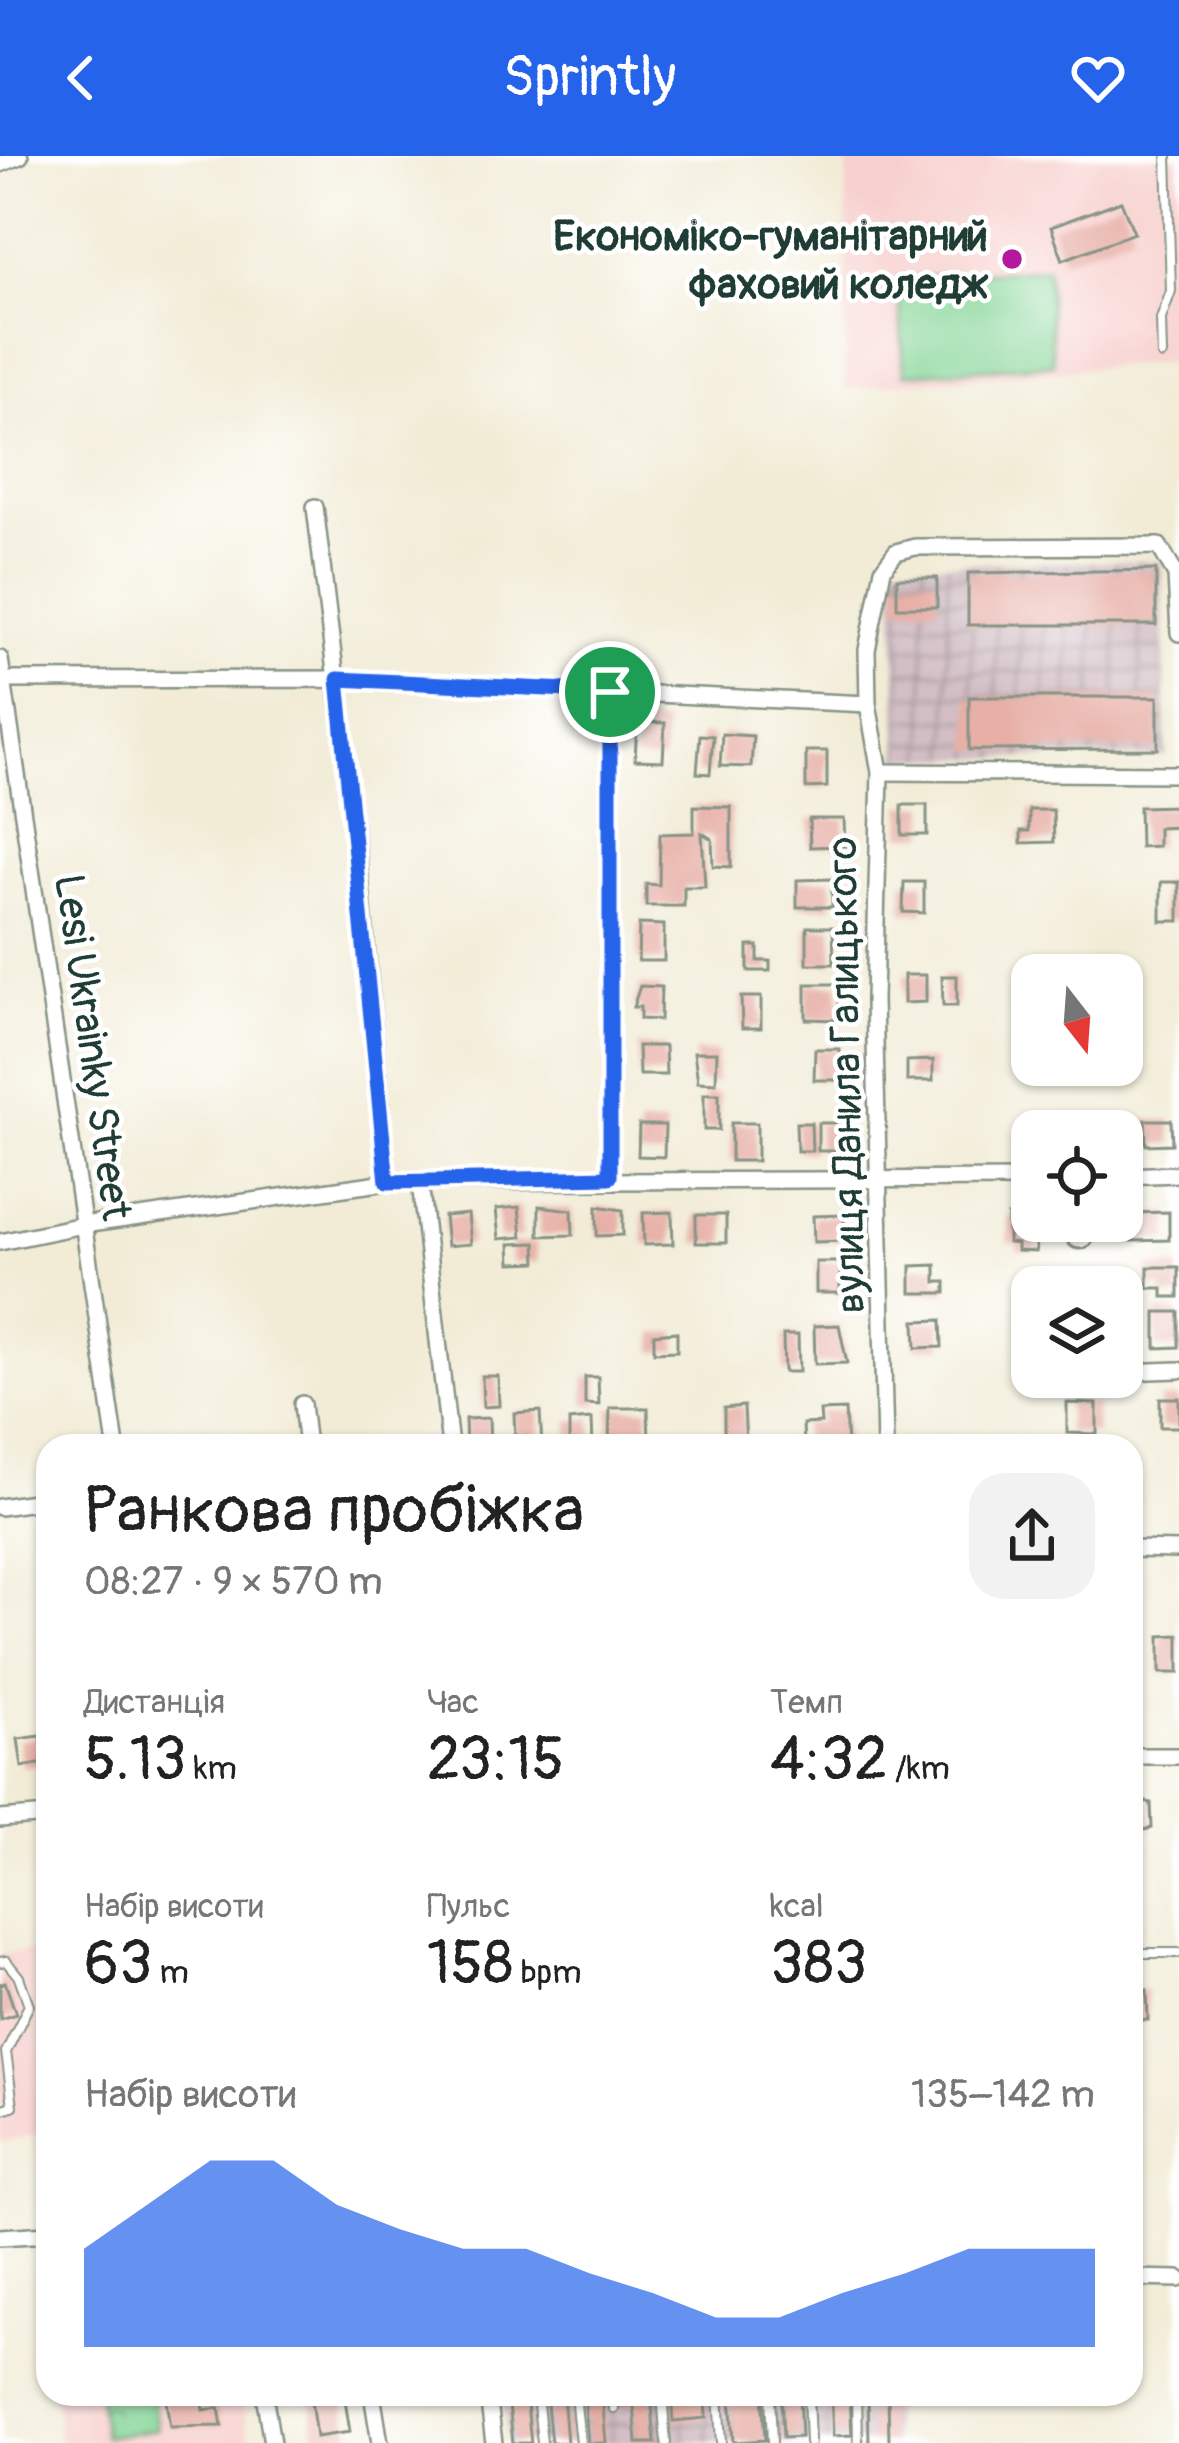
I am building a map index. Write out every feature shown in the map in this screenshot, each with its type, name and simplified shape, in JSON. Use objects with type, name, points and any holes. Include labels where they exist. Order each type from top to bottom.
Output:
[{"type":"street","points":[[0,164],[20,156]]},
{"type":"street","points":[[315,507],[338,679],[387,1182]]},
{"type":"street","name":"вулиця Данила Галицького","points":[[885,1434],[874,1000],[880,772],[868,704],[867,650],[883,569],[896,551],[915,547],[1159,547],[1177,574],[1179,634]]},
{"type":"street","name":"Lesi Ukrainky Street","points":[[0,659],[114,1434]]},
{"type":"street","points":[[2,679],[338,679],[868,704]]},
{"type":"street","points":[[610,692],[610,1177]]},
{"type":"street","points":[[880,772],[1179,774]]},
{"type":"street","points":[[1143,1175],[1179,1174]]},
{"type":"street","points":[[0,1242],[83,1225],[387,1182],[610,1177],[882,1184],[1011,1180]]},
{"type":"street","points":[[421,1182],[449,1434]]},
{"type":"street","points":[[1143,1371],[1179,1370]]},
{"type":"street","points":[[302,1404],[306,1434]]},
{"type":"street","points":[[0,1507],[36,1502]]},
{"type":"street","points":[[1143,1550],[1179,1550]]},
{"type":"street","points":[[1143,1756],[1179,1756]]},
{"type":"street","points":[[0,1819],[36,1817]]},
{"type":"street","points":[[0,2237],[36,2235]]},
{"type":"street","points":[[1143,2278],[1179,2279]]},
{"type":"street","points":[[266,2406],[272,2443]]},
{"type":"street","points":[[374,2406],[380,2443]]},
{"type":"street","points":[[489,2406],[494,2443]]},
{"type":"lane","points":[[1162,355],[1161,319],[1172,291],[1167,156]]},
{"type":"lane","points":[[1143,1953],[1179,1953]]},
{"type":"lane","points":[[0,1962],[6,1960],[20,1976],[29,2005],[6,2052],[16,2097],[13,2106],[0,2110]]},
{"type":"lane","points":[[538,2406],[542,2443]]},
{"type":"lane","points":[[576,2406],[580,2443]]},
{"type":"lane","points":[[663,2406],[666,2443]]},
{"type":"lane","points":[[719,2406],[721,2443]]},
{"type":"lane","points":[[770,2406],[772,2443]]},
{"type":"lane","points":[[809,2406],[811,2443]]},
{"type":"lane","points":[[857,2406],[858,2443]]},
{"type":"shaded area","name":"Економіко-гуманітарний фаховий коледж","points":[[847,156],[1179,156],[1179,361],[845,388]]},
{"type":"shaded area","points":[[1162,561],[1166,756],[899,759],[893,564]]},
{"type":"shaded area","points":[[36,1950],[36,2134],[0,2142],[0,1954]]},
{"type":"shaded area","points":[[55,2406],[244,2406],[251,2443],[60,2443]]},
{"type":"shaded area","points":[[503,2406],[892,2406],[893,2443],[507,2443]]},
{"type":"green space","points":[[1047,268],[1053,364],[904,374],[898,279]]},
{"type":"green space","points":[[100,2406],[154,2406],[157,2429],[104,2437]]},
{"type":"building","points":[[1121,201],[1134,233],[1063,260],[1051,227]]},
{"type":"building","points":[[1156,570],[1156,625],[968,625],[968,573]]},
{"type":"building","points":[[897,578],[937,578],[937,607],[897,607]]},
{"type":"building","points":[[969,697],[1158,697],[1158,749],[969,750]]},
{"type":"building","points":[[637,722],[665,723],[663,761],[635,760]]},
{"type":"building","points":[[722,734],[753,736],[751,767],[720,766]]},
{"type":"building","points":[[700,735],[713,736],[710,774],[697,773]]},
{"type":"building","points":[[806,751],[827,751],[827,787],[806,788]]},
{"type":"building","points":[[902,805],[927,805],[927,835],[902,835]]},
{"type":"building","points":[[694,806],[731,807],[731,867],[713,866],[712,839],[702,833],[705,887],[684,887],[684,906],[646,906],[646,884],[659,885],[660,834],[694,833]]},
{"type":"building","points":[[1179,806],[1179,827],[1158,828],[1158,846],[1140,847],[1139,807]]},
{"type":"building","points":[[1029,810],[1053,810],[1054,842],[1021,843],[1021,831],[1029,831]]},
{"type":"building","points":[[809,819],[844,819],[845,846],[810,847]]},
{"type":"building","points":[[832,879],[832,907],[797,907],[797,880]]},
{"type":"building","points":[[904,882],[924,882],[924,913],[903,912]]},
{"type":"building","points":[[1161,882],[1179,882],[1179,921],[1161,921]]},
{"type":"building","points":[[639,924],[664,925],[664,961],[638,961]]},
{"type":"building","points":[[807,927],[833,927],[834,964],[807,964]]},
{"type":"building","points":[[748,946],[758,946],[758,961],[770,961],[770,971],[748,971]]},
{"type":"building","points":[[904,975],[926,975],[926,1002],[904,1003]]},
{"type":"building","points":[[942,976],[957,976],[957,1006],[943,1006]]},
{"type":"building","points":[[806,984],[839,984],[839,1020],[806,1019]]},
{"type":"building","points":[[640,986],[661,987],[660,1020],[640,1019],[640,1007],[633,1007]]},
{"type":"building","points":[[741,997],[761,997],[761,1028],[742,1028]]},
{"type":"building","points":[[638,1046],[665,1046],[666,1075],[639,1075]]},
{"type":"building","points":[[815,1049],[840,1049],[840,1080],[814,1080]]},
{"type":"building","points":[[694,1052],[717,1052],[716,1083],[698,1082]]},
{"type":"building","points":[[933,1060],[933,1081],[907,1081],[907,1061]]},
{"type":"building","points":[[704,1094],[719,1094],[719,1130],[704,1130]]},
{"type":"building","points":[[1145,1120],[1171,1120],[1172,1144],[1146,1145]]},
{"type":"building","points":[[731,1123],[757,1123],[757,1161],[731,1161]]},
{"type":"building","points":[[796,1123],[811,1123],[812,1151],[797,1151]]},
{"type":"building","points":[[818,1123],[842,1123],[842,1151],[818,1151]]},
{"type":"building","points":[[639,1125],[665,1125],[664,1157],[638,1156]]},
{"type":"building","points":[[539,1206],[572,1210],[573,1235],[539,1236]]},
{"type":"building","points":[[597,1206],[623,1210],[623,1235],[597,1236]]},
{"type":"building","points":[[519,1207],[522,1237],[499,1239],[496,1209]]},
{"type":"building","points":[[672,1212],[673,1244],[644,1245],[643,1213]]},
{"type":"building","points":[[1169,1212],[1169,1240],[1143,1241],[1143,1213]]},
{"type":"building","points":[[468,1214],[471,1244],[447,1246],[444,1216]]},
{"type":"building","points":[[696,1215],[726,1215],[726,1243],[696,1243]]},
{"type":"building","points":[[844,1215],[845,1241],[814,1242],[813,1216]]},
{"type":"building","points":[[1008,1216],[1011,1242],[1036,1242],[1036,1252],[1017,1251],[1017,1244],[1008,1243]]},
{"type":"building","points":[[1068,1242],[1092,1242],[1080,1249]]},
{"type":"building","points":[[536,1243],[537,1262],[511,1263],[510,1244]]},
{"type":"building","points":[[816,1262],[840,1262],[840,1293],[816,1293]]},
{"type":"building","points":[[936,1265],[936,1282],[946,1282],[946,1293],[911,1293],[911,1266]]},
{"type":"building","points":[[1148,1267],[1179,1267],[1179,1297],[1163,1297],[1163,1288],[1148,1288]]},
{"type":"building","points":[[1156,1312],[1179,1312],[1179,1347],[1156,1348]]},
{"type":"building","points":[[941,1320],[942,1347],[916,1348],[915,1321]]},
{"type":"building","points":[[839,1325],[847,1363],[815,1364],[814,1326]]},
{"type":"building","points":[[677,1332],[677,1351],[654,1352],[654,1334]]},
{"type":"building","points":[[783,1335],[798,1335],[799,1372],[784,1372]]},
{"type":"building","points":[[482,1376],[498,1376],[499,1406],[483,1407]]},
{"type":"building","points":[[585,1377],[598,1377],[599,1405],[585,1404]]},
{"type":"building","points":[[1160,1398],[1179,1398],[1179,1427],[1160,1427]]},
{"type":"building","points":[[1067,1403],[1097,1404],[1097,1434],[1067,1433]]},
{"type":"building","points":[[744,1406],[745,1434],[724,1434],[724,1408]]},
{"type":"building","points":[[610,1408],[648,1408],[649,1434],[609,1434]]},
{"type":"building","points":[[845,1410],[846,1434],[804,1434],[803,1424],[821,1423],[820,1411]]},
{"type":"building","points":[[540,1411],[541,1434],[515,1434],[514,1413]]},
{"type":"building","points":[[489,1418],[490,1434],[466,1434],[465,1419]]},
{"type":"building","points":[[592,1419],[593,1434],[569,1434],[569,1421]]},
{"type":"building","points":[[1179,1635],[1179,1673],[1160,1673],[1160,1636]]},
{"type":"building","points":[[36,1737],[36,1765],[22,1767],[18,1739]]},
{"type":"building","points":[[1143,1801],[1151,1803],[1152,1828],[1143,1830]]},
{"type":"building","points":[[5,1982],[16,2014],[0,2019],[0,1984]]},
{"type":"building","points":[[1143,1990],[1147,1990],[1148,2020],[1143,2020]]},
{"type":"building","points":[[167,2406],[219,2408],[222,2426],[170,2427]]},
{"type":"building","points":[[312,2406],[346,2406],[350,2432],[316,2437]]},
{"type":"building","points":[[509,2406],[527,2406],[531,2443],[513,2443]]},
{"type":"building","points":[[547,2406],[564,2406],[567,2443],[551,2443]]},
{"type":"building","points":[[585,2406],[603,2406],[606,2443],[588,2443]]},
{"type":"building","points":[[634,2406],[652,2406],[655,2443],[637,2443]]},
{"type":"building","points":[[672,2406],[705,2406],[706,2418],[673,2421]]},
{"type":"building","points":[[731,2406],[763,2406],[765,2440],[733,2442]]},
{"type":"building","points":[[782,2406],[800,2406],[801,2437],[783,2438]]},
{"type":"building","points":[[832,2406],[851,2406],[852,2435],[833,2436]]},
{"type":"building","points":[[868,2406],[888,2406],[889,2443],[869,2443]]},
{"type":"place","name":"Економіко-гуманітарний фаховий коледж","points":[[1012,259]]},
{"type":"route","points":[[338,679],[610,692],[610,1177],[387,1182],[338,679]]}]
